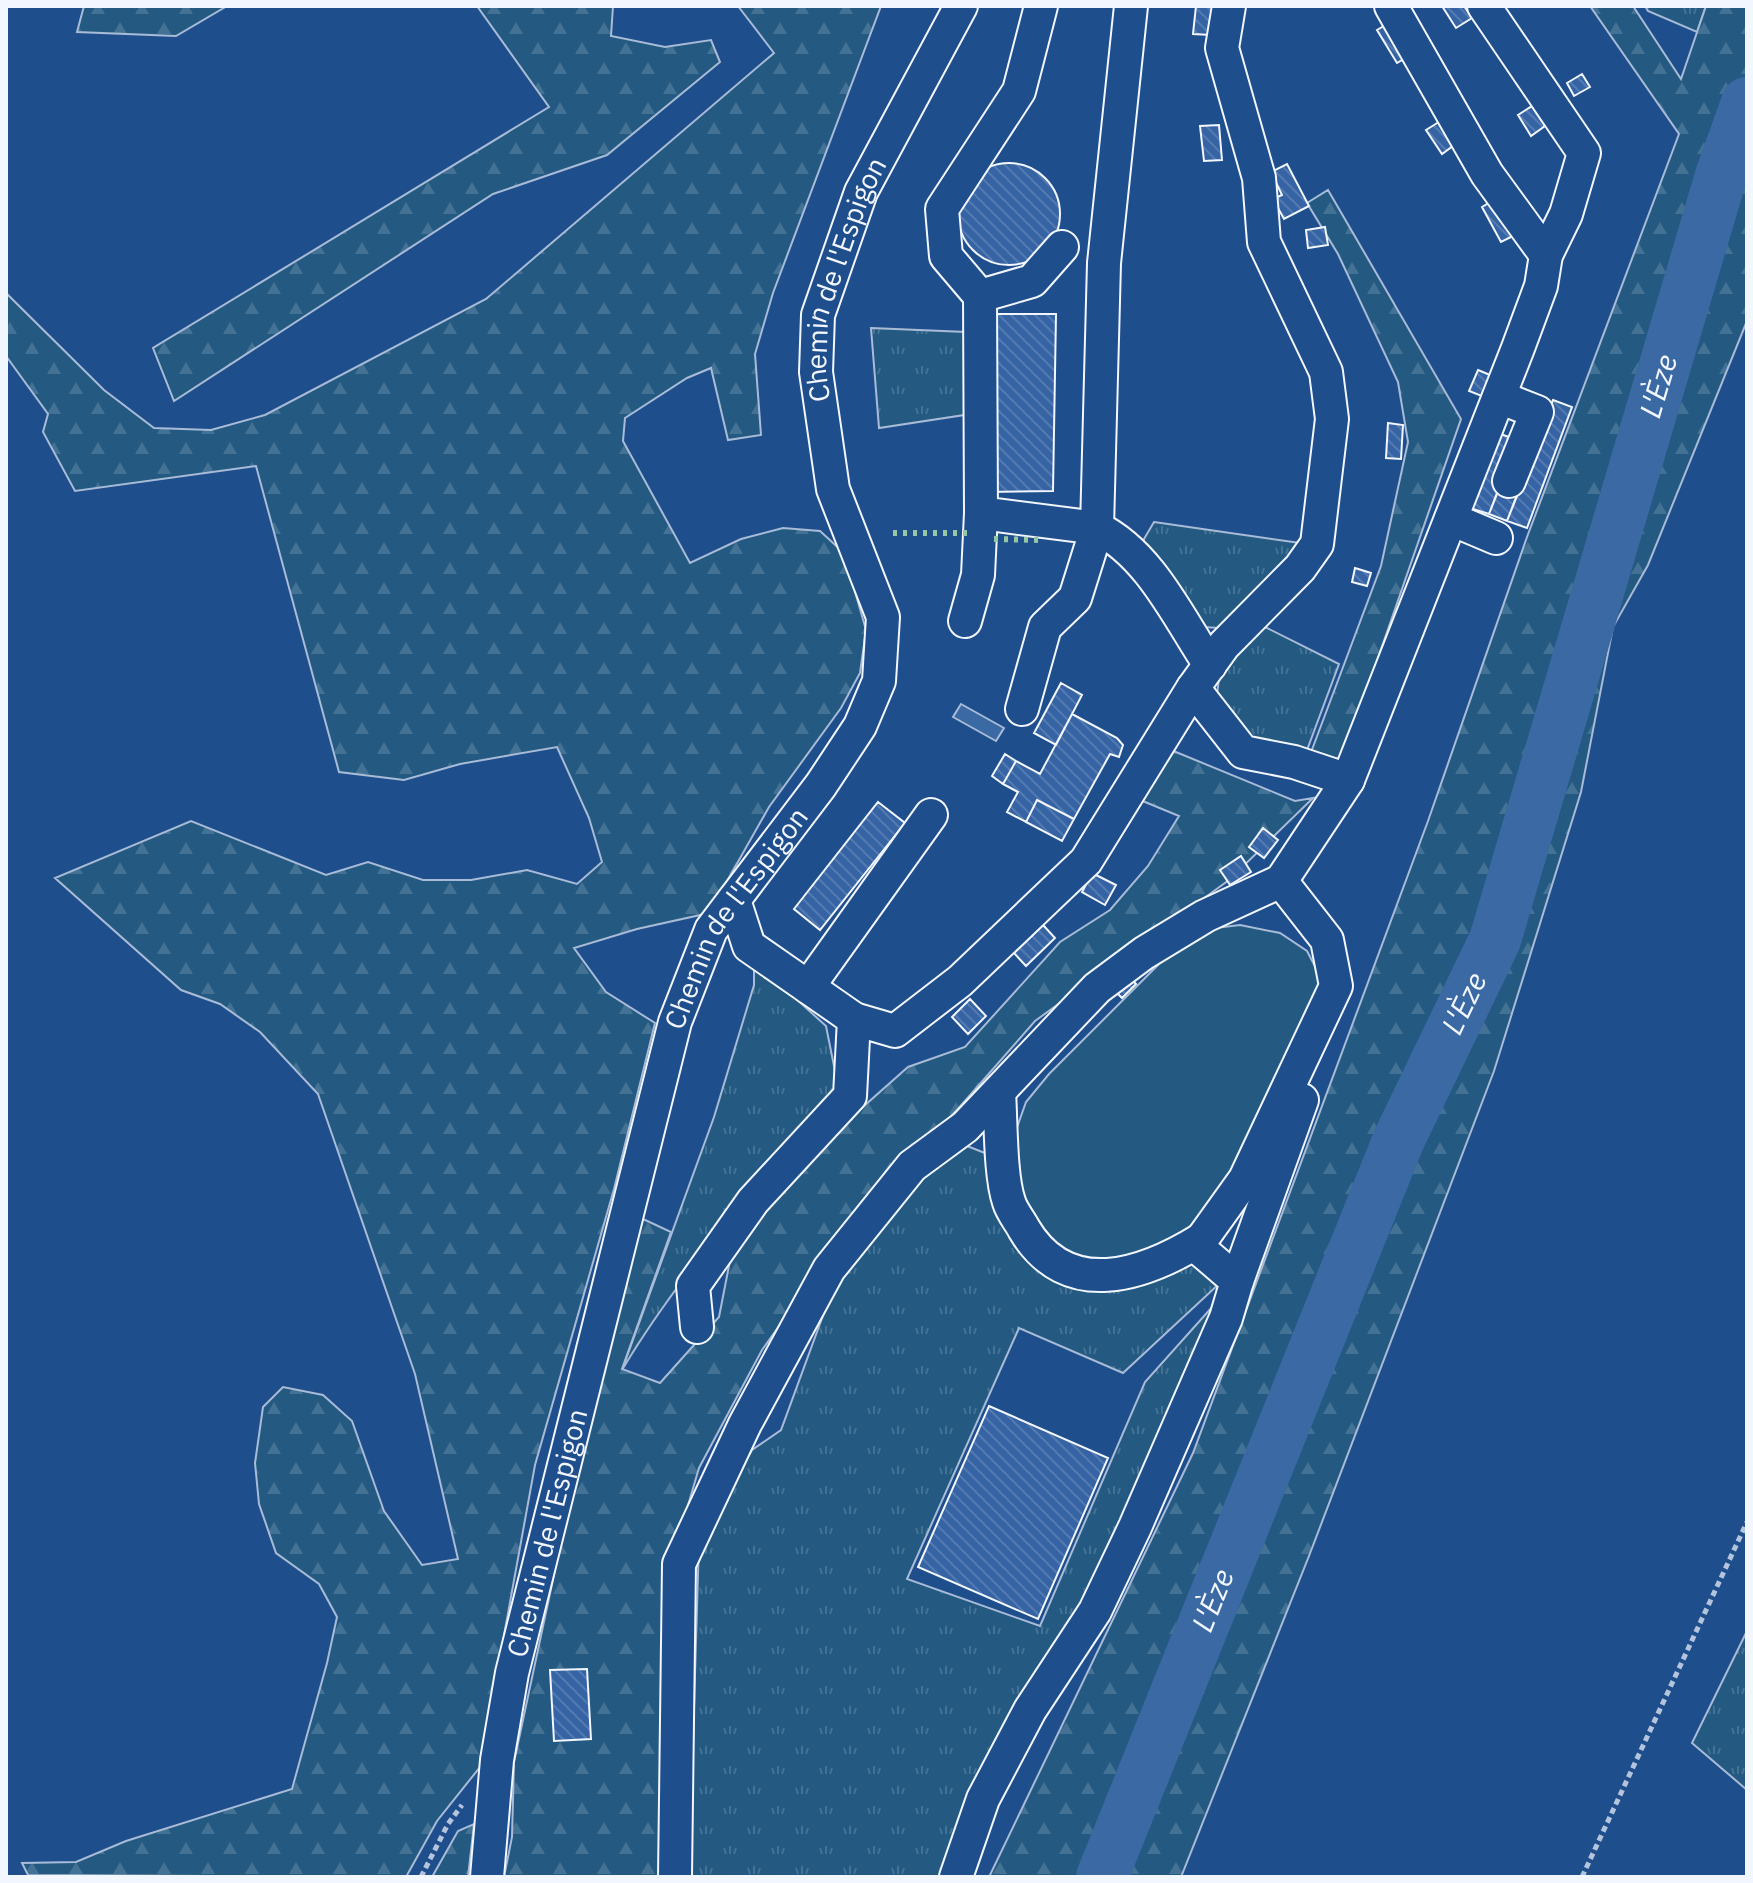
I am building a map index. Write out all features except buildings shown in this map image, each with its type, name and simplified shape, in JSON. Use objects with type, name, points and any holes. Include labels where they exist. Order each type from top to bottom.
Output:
[{"type":"street","name":"Chemin de l'Espigon","points":[[487,1877],[497,1760],[512,1673],[675,1022],[711,930],[821,785],[860,726],[879,681],[883,617],[833,489],[816,372],[818,315],[861,192],[961,6]]},
{"type":"street","points":[[965,621],[978,575],[981,513],[980,296],[946,256],[942,209],[1019,91],[1041,6]]},
{"type":"street","points":[[1022,709],[1045,627],[1075,598],[1097,528],[1104,263],[1131,6]]},
{"type":"street","points":[[734,900],[749,946],[854,1019],[895,1031],[960,981],[1086,861],[1201,676],[1224,645],[1300,568],[1317,544],[1332,419],[1326,372],[1264,242],[1259,178],[1222,48],[1229,6]]},
{"type":"street","points":[[1391,6],[1487,174],[1546,255]]},
{"type":"street","points":[[675,1877],[679,1564],[745,1424],[829,1269],[912,1166],[965,1127],[1097,988],[1144,953],[1205,916],[1281,881],[1348,780],[1541,286],[1546,255],[1566,214],[1584,153],[1484,6]]},
{"type":"street","points":[[980,296],[1032,281],[1062,247]]},
{"type":"street","points":[[1499,397],[1537,412],[1509,481]]},
{"type":"street","points":[[981,513],[1097,528],[1121,540],[1142,562],[1243,752],[1294,762],[1348,780]]},
{"type":"street","points":[[1451,519],[1496,538]]},
{"type":"street","points":[[808,987],[931,815]]},
{"type":"street","points":[[999,1092],[1009,1202],[1033,1244],[1062,1269],[1095,1276],[1141,1270],[1202,1239],[1245,1179],[1336,986],[1327,940],[1281,881]]},
{"type":"street","points":[[956,1877],[983,1799],[1030,1710],[1095,1611],[1226,1318],[1237,1281],[1273,1190],[1319,1050],[1322,1018]]},
{"type":"street","points":[[697,1327],[693,1286],[753,1201],[850,1096],[854,1019]]},
{"type":"street","points":[[1202,1239],[1202,1251],[1237,1281]]},
{"type":"path","points":[[1582,1877],[1747,1522]]},
{"type":"path","points":[[421,1877],[448,1824],[468,1798]]},
{"type":"green space","points":[[84,6],[227,6],[176,36],[77,32]]},
{"type":"green space","points":[[477,6],[613,6],[611,36],[665,47],[711,40],[720,62],[607,155],[493,194],[174,401],[153,348],[549,107]]},
{"type":"green space","points":[[738,6],[881,6],[773,293],[755,354],[761,435],[728,440],[711,368],[687,378],[625,418],[623,441],[690,563],[741,539],[783,528],[820,531],[844,553],[866,630],[860,673],[841,708],[769,807],[709,913],[637,929],[574,948],[606,992],[655,1023],[614,1189],[535,1465],[480,1767],[437,1821],[406,1877],[28,1875],[22,1863],[76,1862],[126,1841],[292,1789],[337,1617],[319,1584],[276,1553],[259,1504],[255,1463],[263,1407],[283,1387],[323,1395],[352,1421],[384,1511],[422,1565],[458,1559],[415,1374],[318,1094],[260,1032],[220,1004],[181,990],[55,878],[191,821],[326,875],[368,862],[423,880],[471,880],[527,870],[577,884],[602,862],[589,818],[557,747],[460,764],[404,780],[339,772],[256,466],[75,491],[43,432],[48,414],[6,356],[6,293],[104,390],[154,428],[211,430],[265,415],[486,299],[774,53]]},
{"type":"green space","points":[[1590,6],[1633,6],[1681,79],[1706,6],[1747,6],[1747,321],[1648,565],[1613,627],[1581,792],[1494,1071],[1309,1556],[1181,1877],[989,1877],[1193,1453],[1428,821],[1527,537],[1679,134]]},
{"type":"green space","points":[[1645,6],[1706,6],[1697,32],[1648,11]]},
{"type":"green space","points":[[1328,190],[1461,419],[1352,733],[1334,768],[1310,755],[1381,566],[1408,442],[1398,382],[1338,254],[1307,203]]},
{"type":"green space","points":[[871,328],[966,332],[968,403],[964,415],[879,428]]},
{"type":"green space","points":[[1154,522],[1307,544],[1219,628],[1204,627],[1144,548],[1144,539]]},
{"type":"green space","points":[[1257,623],[1339,664],[1307,750],[1241,738],[1217,695],[1219,678]]},
{"type":"green space","points":[[1171,750],[1295,801],[1313,798],[1229,880],[1035,1021],[957,1110],[868,1202],[762,1350],[699,1468],[672,1560],[666,1877],[504,1877],[512,1837],[514,1762],[592,1397],[643,1219],[671,1232],[622,1369],[660,1383],[719,1317],[734,1240],[783,1178],[908,1067],[965,1047],[1060,942],[1110,910],[1148,866],[1179,816],[1133,797]]},
{"type":"green space","points":[[1240,925],[1280,933],[1307,951],[1319,974],[1319,1003],[1286,1073],[1203,1223],[1146,1261],[1057,1257],[1017,1192],[1015,1133],[1026,1102],[1049,1074],[1162,961],[1189,941],[1215,928]]},
{"type":"green space","points":[[750,957],[826,1026],[839,1091],[697,1261],[622,1370],[714,1117],[754,985]]},
{"type":"green space","points":[[967,1146],[995,1157],[1185,1261],[1200,1262],[1220,1283],[1123,1373],[1019,1328],[907,1579],[1040,1626],[1145,1382],[1222,1296],[1128,1521],[945,1877],[689,1877],[699,1540],[752,1450],[781,1430],[832,1291],[868,1231],[932,1162]]},
{"type":"green space","points":[[1747,1631],[1747,1790],[1692,1743]]},
{"type":"green space","points":[[474,1824],[468,1877],[432,1877],[458,1831]]},
{"type":"shaded area","points":[[961,704],[1004,728],[996,741],[953,717]]},
{"type":"waterway","name":"L'Èze","points":[[1102,1877],[1399,1139],[1495,940],[1721,176],[1747,103]]},
{"type":"hedge","points":[[893,533],[969,533]]},
{"type":"hedge","points":[[994,539],[1042,540]]}]
